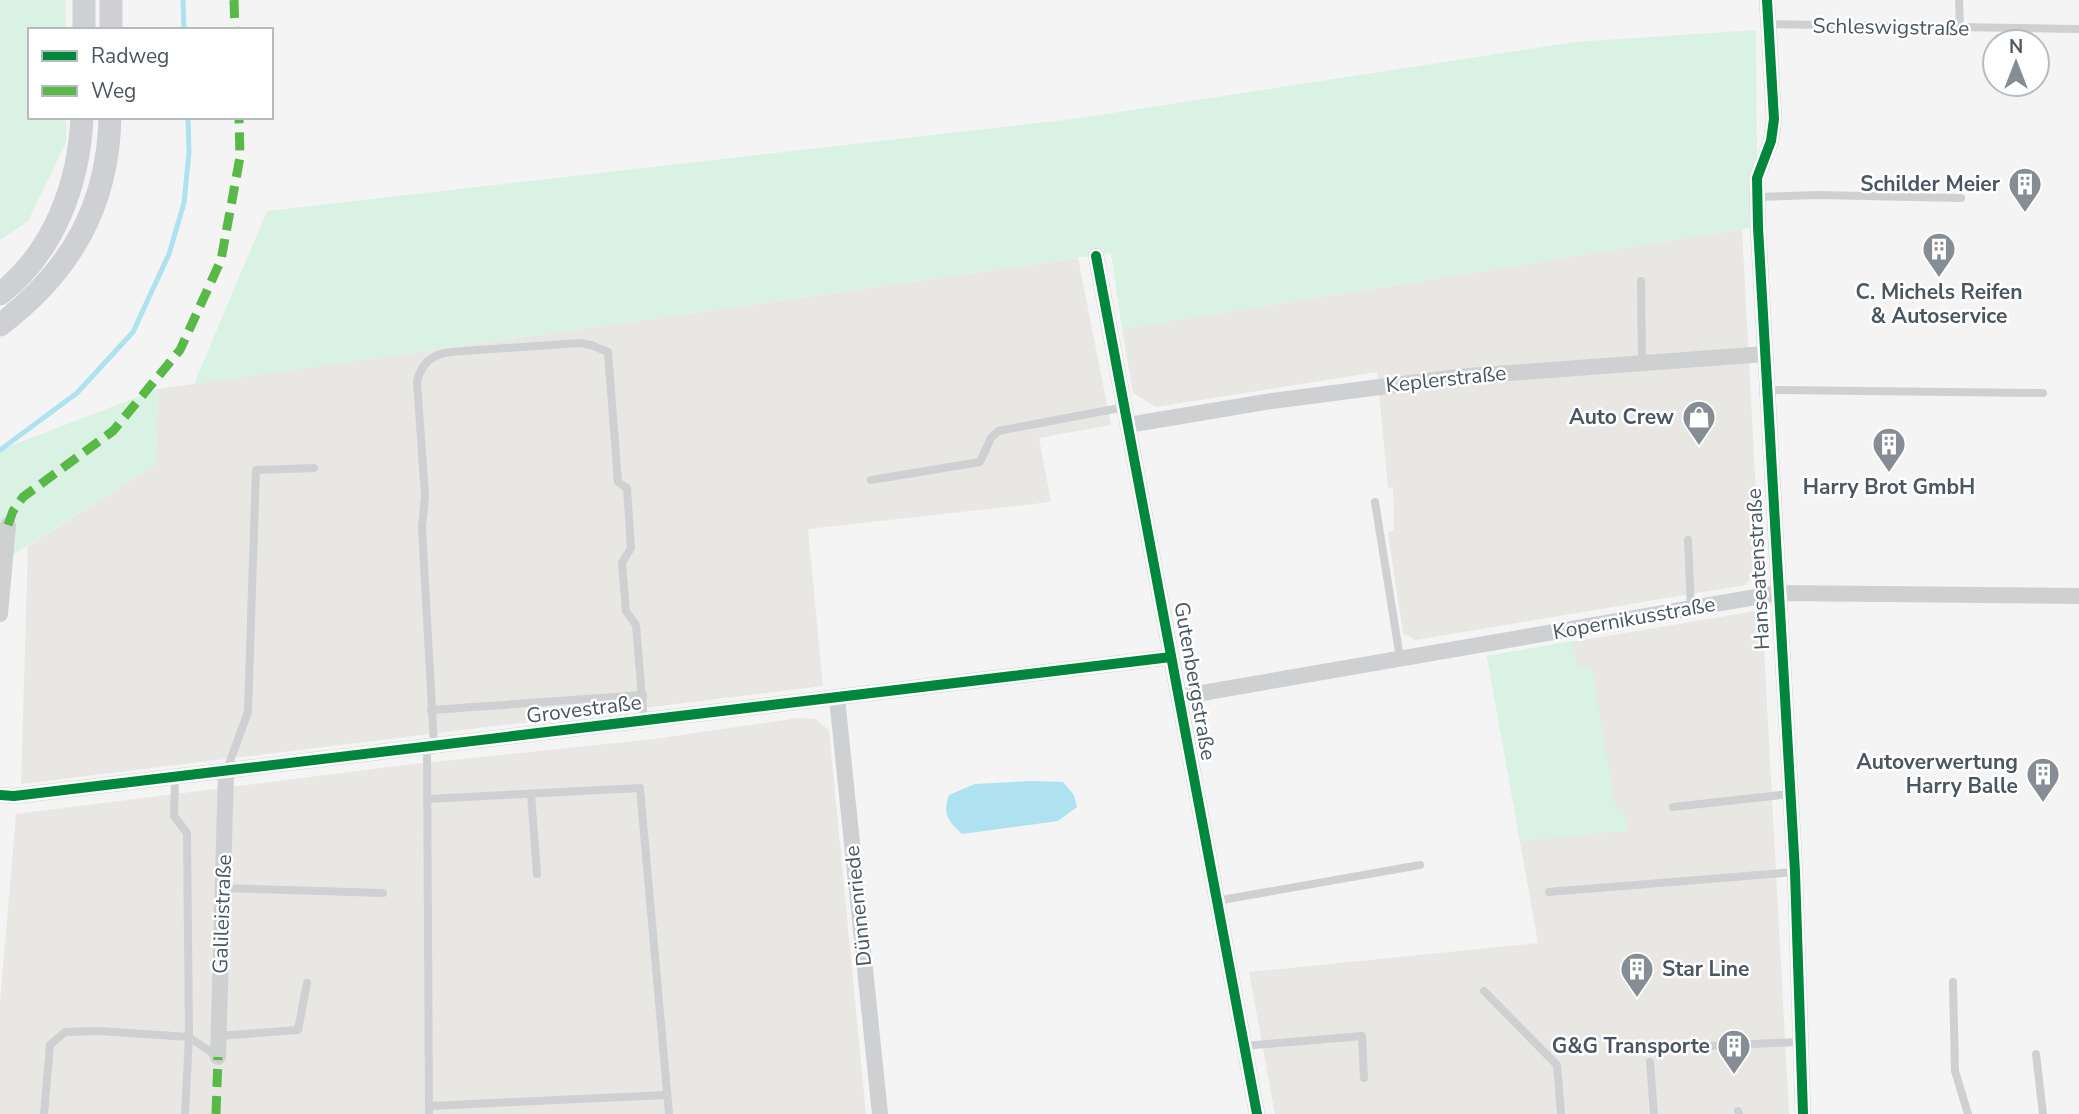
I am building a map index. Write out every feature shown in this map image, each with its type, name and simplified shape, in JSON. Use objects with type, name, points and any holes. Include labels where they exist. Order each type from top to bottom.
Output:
[{"type":"main road","points":[[84,0],[84,28]]},
{"type":"main road","points":[[111,0],[111,28]]},
{"type":"main road","points":[[0,294],[31,264],[61,215],[72,177],[82,119]]},
{"type":"main road","points":[[0,325],[29,303],[51,279],[71,254],[84,230],[97,198],[110,119]]},
{"type":"street","points":[[1767,0],[1768,24]]},
{"type":"street","name":"Hanseatenstraße","points":[[1768,24],[1774,119],[1771,141],[1757,178],[1757,197],[1795,872],[1803,1114]]},
{"type":"street","name":"Gutenbergstraße","points":[[1096,256],[1257,1114]]},
{"type":"street","name":"Keplerstraße","points":[[1128,425],[1258,403],[1457,377],[1765,354]]},
{"type":"street","points":[[0,614],[8,525]]},
{"type":"street","name":"Kopernikusstraße","points":[[1179,697],[1779,593],[2079,596]]},
{"type":"street","name":"Grovestraße","points":[[0,795],[14,796],[226,772],[1171,657]]},
{"type":"street","name":"Dünnenriede","points":[[837,698],[880,1114]]},
{"type":"street","name":"Galileistraße","points":[[218,1057],[226,772]]},
{"type":"lane","points":[[1959,0],[1960,28]]},
{"type":"lane","name":"Schleswigstraße","points":[[1768,24],[2079,29]]},
{"type":"lane","points":[[1757,197],[1818,195],[1961,198]]},
{"type":"lane","points":[[1641,281],[1642,363]]},
{"type":"lane","points":[[644,721],[636,625],[626,611],[622,563],[631,548],[627,488],[618,482],[608,352],[580,343],[437,354],[424,364],[417,381],[425,496],[422,528],[431,710],[427,799],[429,1110],[667,1095]]},
{"type":"lane","points":[[1767,390],[2043,393]]},
{"type":"lane","points":[[871,480],[980,462],[990,438],[998,431],[1125,407]]},
{"type":"lane","points":[[226,772],[248,712],[256,470],[314,468]]},
{"type":"lane","points":[[1375,502],[1400,658]]},
{"type":"lane","points":[[1688,540],[1691,608]]},
{"type":"lane","points":[[431,710],[643,695]]},
{"type":"lane","points":[[174,778],[174,816],[187,833],[188,1037],[185,1114]]},
{"type":"lane","points":[[427,799],[640,788],[668,1114]]},
{"type":"lane","points":[[531,794],[537,874]]},
{"type":"lane","points":[[1673,807],[1790,794]]},
{"type":"lane","points":[[1216,901],[1420,865]]},
{"type":"lane","points":[[1549,892],[1795,872]]},
{"type":"lane","points":[[222,888],[383,893]]},
{"type":"lane","points":[[1953,982],[1955,1071],[1968,1114]]},
{"type":"lane","points":[[218,1036],[298,1030],[307,984]]},
{"type":"lane","points":[[1485,991],[1557,1065],[1561,1114]]},
{"type":"lane","points":[[44,1114],[50,1045],[65,1032],[99,1031],[188,1037],[218,1057]]},
{"type":"lane","points":[[1243,1046],[1362,1036],[1364,1078]]},
{"type":"lane","points":[[1709,1046],[1800,1042]]},
{"type":"lane","points":[[2036,1054],[2043,1114]]},
{"type":"lane","points":[[1650,1062],[1654,1114]]},
{"type":"shaded area","points":[[1742,229],[1760,568],[1745,585],[1415,640],[1403,633],[1388,533],[1394,530],[1393,487],[1388,488],[1377,372],[1156,407],[1133,393],[1122,329]]},
{"type":"shaded area","points":[[1078,258],[1111,425],[1039,438],[1051,502],[808,529],[823,686],[21,784],[28,546],[156,464],[158,389]]},
{"type":"shaded area","points":[[1762,610],[1789,1114],[1275,1114],[1249,972],[1538,943],[1487,656]]},
{"type":"shaded area","points":[[798,718],[815,719],[829,730],[866,1114],[0,1114],[0,1003],[16,814],[413,764],[654,739]]},
{"type":"green space","points":[[0,0],[65,0],[66,28],[28,28],[28,119],[66,119],[66,142],[28,221],[0,240]]},
{"type":"green space","points":[[1756,30],[1757,158],[1754,227],[1122,329],[1111,253],[194,384],[267,211],[1073,119],[1575,42]]},
{"type":"green space","points":[[158,389],[156,464],[0,563],[0,450]]},
{"type":"green space","points":[[1573,641],[1577,665],[1581,669],[1592,669],[1615,807],[1624,813],[1627,831],[1520,841],[1487,656]]},
{"type":"water","points":[[1063,782],[1074,795],[1077,807],[1058,821],[962,834],[946,812],[949,795],[975,784]]},
{"type":"waterway","name":"Dünnenriede","points":[[183,0],[184,28]]},
{"type":"waterway","name":"Dünnenriede","points":[[0,450],[77,393],[133,332],[169,254],[184,203],[189,152],[188,119]]},
{"type":"marked path","points":[[234,0],[235,28]]},
{"type":"marked path","points":[[8,525],[13,511],[23,497],[113,431],[180,350],[221,260],[240,157],[239,119]]},
{"type":"marked path","points":[[216,1114],[218,1057]]},
{"type":"cycle path","points":[[1767,0],[1774,119],[1771,141],[1757,178],[1758,227],[1795,872],[1803,1114]]},
{"type":"cycle path","points":[[1096,256],[1257,1114]]},
{"type":"cycle path","points":[[0,795],[14,796],[1171,657]]},
{"type":"place","name":"Schilder Meier","points":[[2025,214]]},
{"type":"place","name":"C. Michels Reifen & Autoservice","points":[[1939,279]]},
{"type":"place","name":"Auto Crew","points":[[1699,447]]},
{"type":"place","name":"Harry Brot GmbH","points":[[1889,474]]},
{"type":"place","name":"Autoverwertung Harry Balle","points":[[2043,804]]},
{"type":"place","name":"Star Line","points":[[1637,999]]},
{"type":"place","name":"G&G Transporte","points":[[1734,1076]]}]
